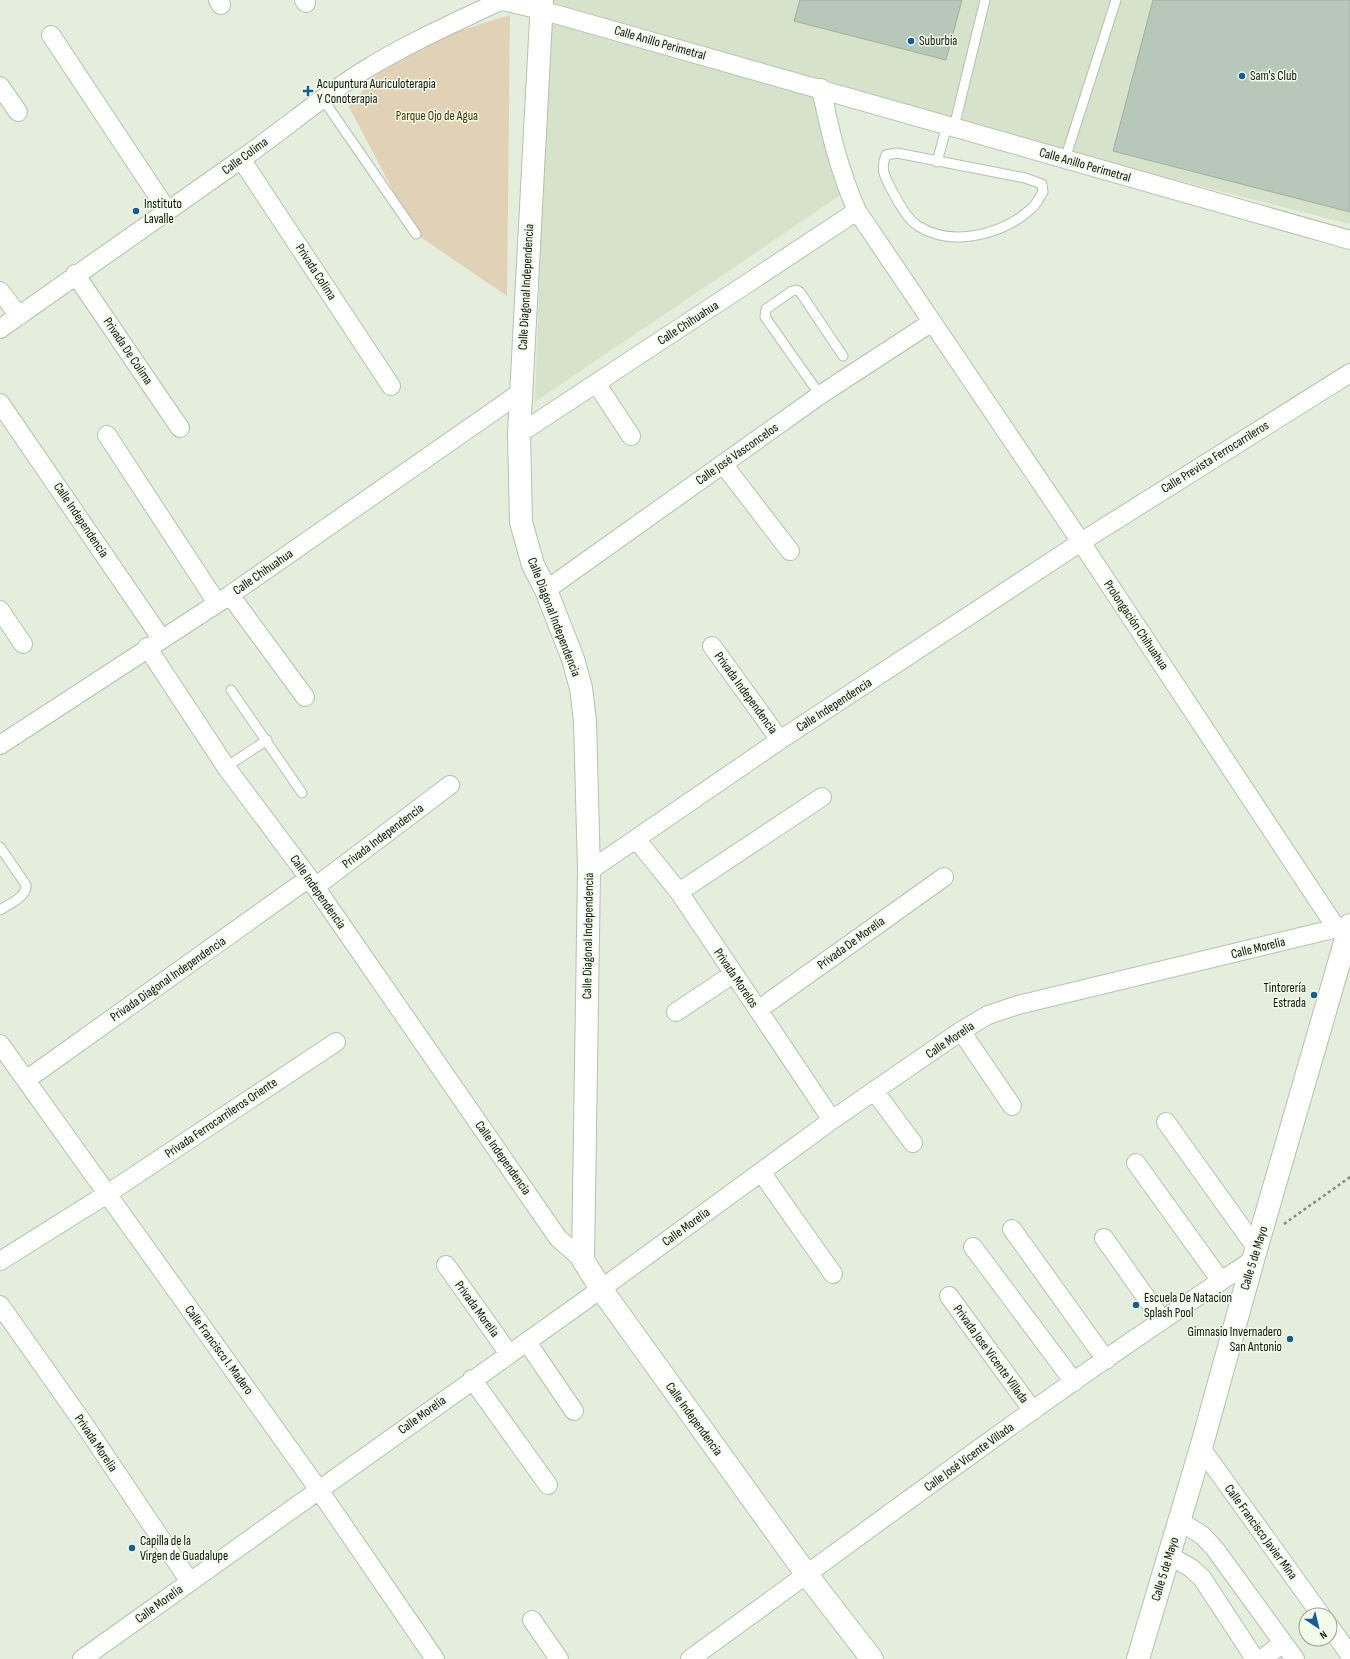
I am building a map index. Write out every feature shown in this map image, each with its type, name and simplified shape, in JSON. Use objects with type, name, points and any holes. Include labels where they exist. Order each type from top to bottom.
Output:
[{"type":"main road","name":"Calle Diagonal Independencia","points":[[542,5],[519,434],[521,522],[533,565],[546,590],[573,659],[581,688],[585,722],[589,871],[582,1260]]},
{"type":"main road","name":"Calle 5 de Mayo","points":[[1138,1659],[1201,1448],[1344,927]]},
{"type":"main road","name":"Calle Independencia","points":[[582,1260],[601,1289],[807,1575],[872,1659]]},
{"type":"street","name":"Calle Anillo Perimetral","points":[[499,0],[542,5],[951,126],[1350,240]]},
{"type":"street","name":"Calle Colima","points":[[0,329],[75,274],[241,159],[322,98],[398,50],[499,0]]},
{"type":"street","points":[[51,35],[167,210]]},
{"type":"street","points":[[0,86],[18,112]]},
{"type":"street","points":[[821,88],[831,135],[843,179],[857,211],[932,322]]},
{"type":"street","name":"Privada Colima","points":[[241,159],[391,386]]},
{"type":"street","name":"Calle Chihuahua","points":[[519,434],[857,211]]},
{"type":"street","name":"Privada De Colima","points":[[75,274],[180,428]]},
{"type":"street","points":[[0,291],[19,316]]},
{"type":"street","name":"Calle José Vasconcelos","points":[[546,590],[820,395],[932,322]]},
{"type":"street","name":"Prolongación Chihuahua","points":[[932,322],[1344,927]]},
{"type":"street","name":"Calle Prevista Ferrocarrileros","points":[[1081,542],[1350,373]]},
{"type":"street","points":[[596,383],[631,436]]},
{"type":"street","name":"Calle Chihuahua","points":[[0,744],[224,599],[521,392]]},
{"type":"street","name":"Calle Independencia","points":[[0,403],[154,643],[226,767],[312,882],[558,1238],[582,1260]]},
{"type":"street","points":[[107,435],[224,599],[305,697]]},
{"type":"street","points":[[723,464],[790,551]]},
{"type":"street","name":"Calle Independencia","points":[[589,871],[780,740],[1081,542]]},
{"type":"street","points":[[0,610],[23,644]]},
{"type":"street","name":"Privada Independencia","points":[[712,646],[780,740]]},
{"type":"street","name":"Privada Independencia","points":[[312,882],[450,785]]},
{"type":"street","points":[[679,892],[822,797]]},
{"type":"street","name":"Privada Morelos","points":[[636,839],[679,892],[832,1120]]},
{"type":"street","name":"Privada De Morelia","points":[[758,1010],[944,877]]},
{"type":"street","name":"Privada Diagonal Independencia","points":[[26,1080],[312,882]]},
{"type":"street","name":"Calle Morelia","points":[[82,1659],[472,1379],[601,1289],[832,1120],[875,1092],[961,1031],[988,1015],[1018,1005],[1344,927]]},
{"type":"street","points":[[676,1012],[733,974]]},
{"type":"street","points":[[961,1031],[1012,1106]]},
{"type":"street","name":"Privada Ferrocarrileros Oriente","points":[[0,1261],[108,1194],[336,1042]]},
{"type":"street","name":"Calle Francisco I. Madero","points":[[0,1044],[319,1490],[435,1659]]},
{"type":"street","points":[[875,1092],[912,1143]]},
{"type":"street","points":[[1166,1122],[1256,1250]]},
{"type":"street","points":[[1136,1163],[1220,1281]]},
{"type":"street","points":[[761,1172],[833,1274]]},
{"type":"street","points":[[1012,1229],[1106,1360]]},
{"type":"street","points":[[1104,1238],[1162,1320]]},
{"type":"street","points":[[973,1247],[1074,1382]]},
{"type":"street","name":"Calle José Vicente Villada","points":[[690,1659],[1033,1411],[1220,1281],[1256,1250]]},
{"type":"street","name":"Privada Morelia","points":[[446,1265],[509,1354]]},
{"type":"street","name":"Privada Jose Vicente Villada","points":[[949,1296],[1033,1411]]},
{"type":"street","name":"Privada Morelia","points":[[0,1306],[88,1431],[190,1582]]},
{"type":"street","points":[[527,1342],[574,1411]]},
{"type":"street","points":[[472,1379],[548,1485]]},
{"type":"street","name":"Calle Francisco Javier Mina","points":[[1201,1448],[1315,1607]]},
{"type":"street","points":[[1179,1521],[1202,1534],[1215,1549],[1294,1659]]},
{"type":"street","points":[[1170,1556],[1191,1568],[1202,1578],[1255,1659]]},
{"type":"street","points":[[532,1620],[559,1659]]},
{"type":"street","points":[[1338,1636],[1348,1647]]},
{"type":"street","points":[[1262,1659],[1283,1643]]},
{"type":"lane","points":[[937,162],[951,126],[985,0]]},
{"type":"lane","points":[[1065,159],[1116,0]]},
{"type":"lane","points":[[322,98],[416,234]]},
{"type":"lane","points":[[897,153],[937,162],[1025,178],[1042,184],[1043,192],[1034,206],[1000,229],[960,237],[932,233],[917,225],[899,205],[885,177],[882,164],[886,156],[897,153]]},
{"type":"lane","points":[[820,395],[765,317],[766,309],[792,291],[796,290],[800,292],[843,356]]},
{"type":"lane","points":[[231,690],[267,740],[302,793]]},
{"type":"lane","points":[[226,767],[267,740]]},
{"type":"lane","points":[[0,847],[26,885],[26,889],[23,895],[0,910]]},
{"type":"path","points":[[1256,1250],[1350,1177]]},
{"type":"shaded area","points":[[530,0],[1350,0],[1350,224],[830,92],[848,190],[535,402],[549,6]]},
{"type":"green space","name":"Parque Ojo de Agua","points":[[510,15],[507,296],[416,234],[349,107],[398,50]]},
{"type":"building","name":"Suburbia","points":[[800,0],[962,0],[946,60],[794,21]]},
{"type":"building","name":"Sam's Club","points":[[1153,0],[1350,0],[1350,212],[1113,151]]},
{"type":"place","name":"Suburbia","points":[[911,41]]},
{"type":"place","name":"Sam's Club","points":[[1242,76]]},
{"type":"place","name":"Acupuntura Auriculoterapia Y Conoterapia","points":[[308,91]]},
{"type":"place","name":"Instituto Lavalle","points":[[136,211]]},
{"type":"place","name":"Tintorería Estrada","points":[[1314,995]]},
{"type":"place","name":"Escuela De Natacion Splash Pool","points":[[1136,1305]]},
{"type":"place","name":"Gimnasio Invernadero San Antonio","points":[[1290,1339]]},
{"type":"place","name":"Capilla de la Virgen de Guadalupe","points":[[132,1548]]}]
